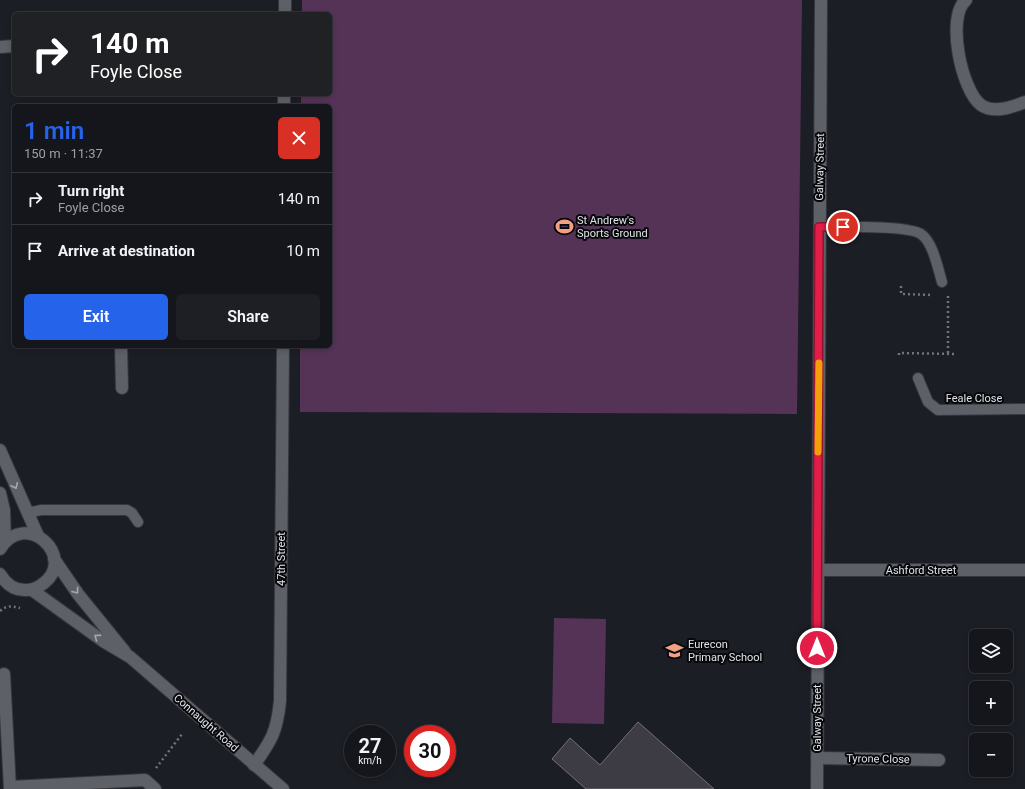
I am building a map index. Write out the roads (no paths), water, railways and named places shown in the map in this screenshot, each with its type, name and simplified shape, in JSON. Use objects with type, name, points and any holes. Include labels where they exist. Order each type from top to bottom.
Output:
[{"type":"street","points":[[285,0],[285,12]]},
{"type":"street","name":"Galway Street","points":[[817,789],[821,0]]},
{"type":"street","points":[[966,0],[958,10],[957,46],[961,67],[968,85],[976,99],[981,105],[990,109],[1013,107],[1025,102]]},
{"type":"street","points":[[0,47],[12,46]]},
{"type":"street","points":[[121,348],[122,388]]},
{"type":"street","name":"47th Street","points":[[254,765],[270,744],[275,733],[280,701],[283,348]]},
{"type":"street","points":[[0,450],[38,536]]},
{"type":"street","points":[[0,492],[4,510],[2,545]]},
{"type":"street","points":[[2,545],[12,536],[19,533],[28,533],[38,536]]},
{"type":"street","name":"Connaught Road","points":[[38,536],[49,545],[54,559],[78,594],[130,657],[282,789]]},
{"type":"street","points":[[0,574],[5,582],[5,586],[32,590],[48,580],[54,569],[54,559]]},
{"type":"street","name":"Ashford Street","points":[[818,570],[1025,570]]},
{"type":"street","name":"Connaught Road","points":[[32,590],[103,641],[130,657]]},
{"type":"street","points":[[4,674],[10,788],[145,780],[155,789]]},
{"type":"street","name":"Tyrone Close","points":[[817,758],[939,760]]},
{"type":"lane","points":[[819,227],[902,229],[921,234],[928,242],[942,282]]},
{"type":"lane","name":"Feale Close","points":[[918,378],[928,402],[938,410],[1025,409]]},
{"type":"lane","points":[[27,513],[41,510],[127,510],[132,513],[138,522]]},
{"type":"place","name":"St Andrew's Sports Ground","points":[[564,226]]},
{"type":"place","name":"Eurecon Primary School","points":[[675,650]]}]
